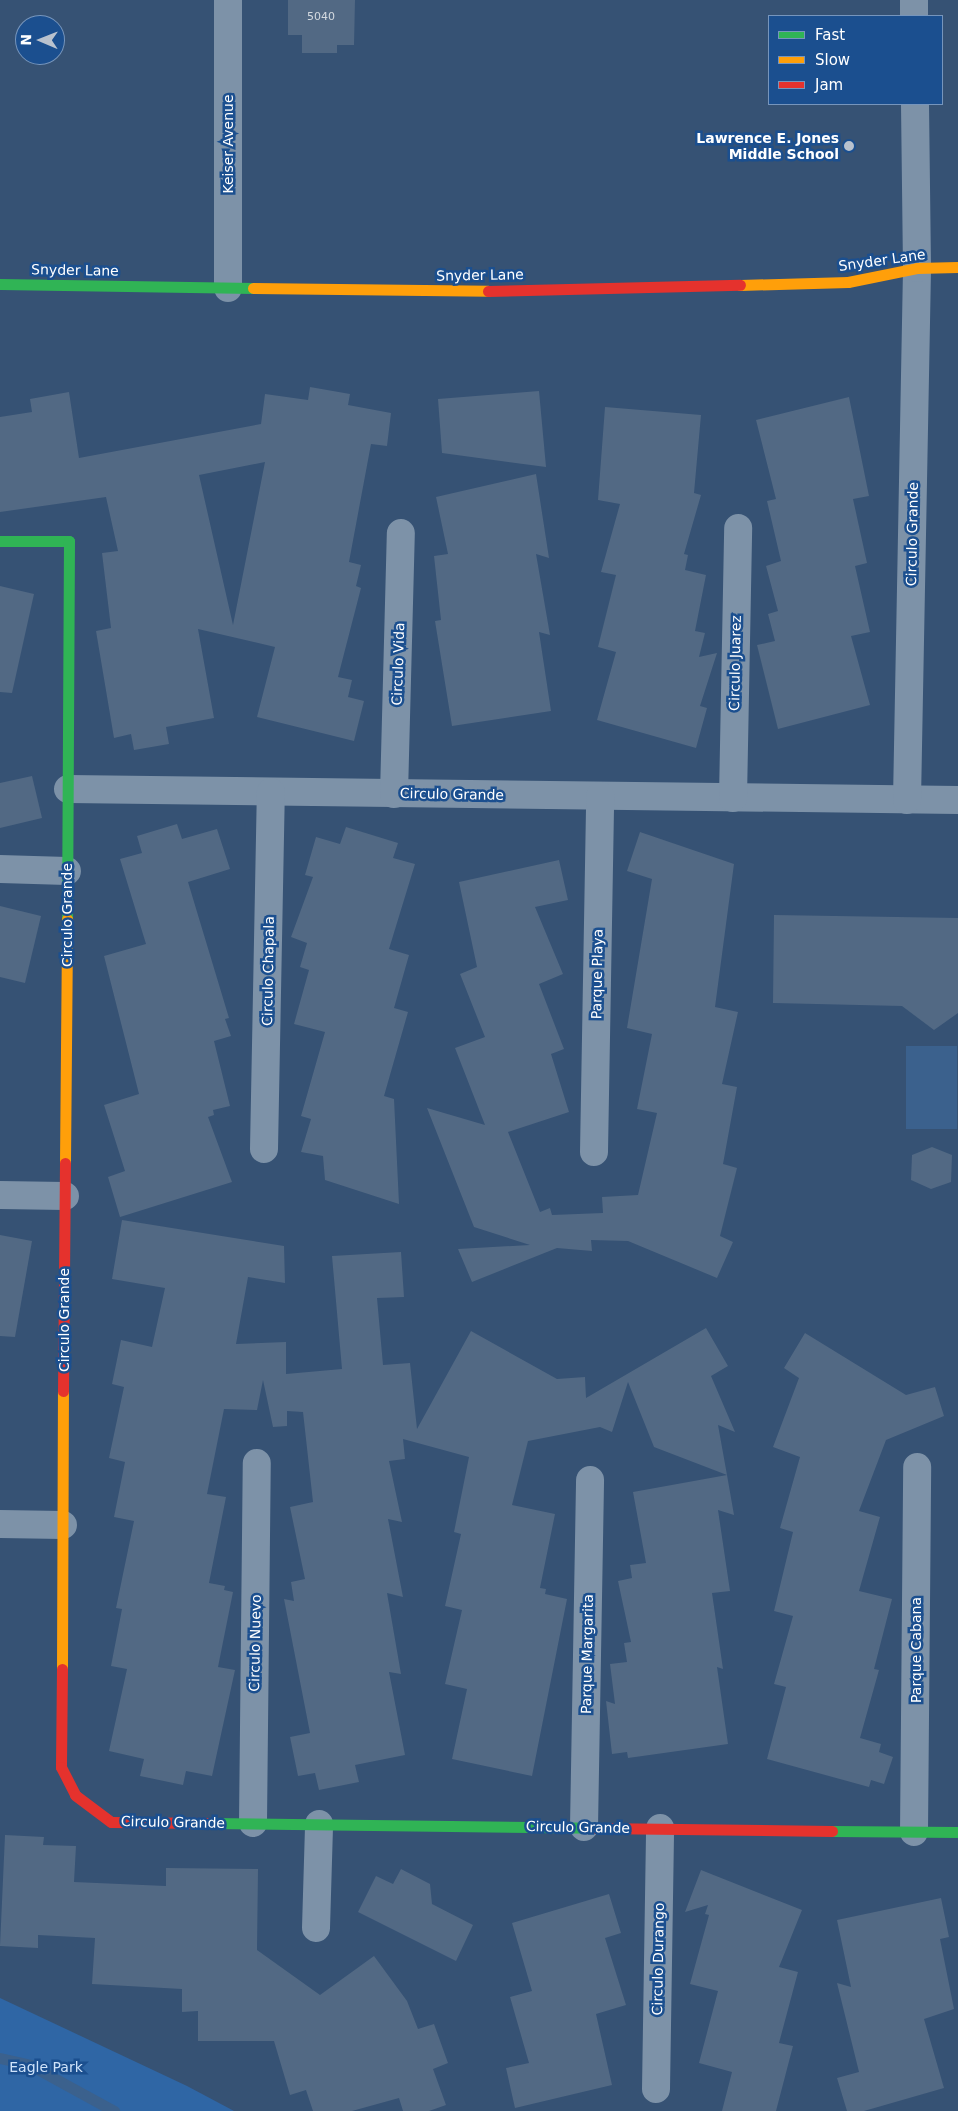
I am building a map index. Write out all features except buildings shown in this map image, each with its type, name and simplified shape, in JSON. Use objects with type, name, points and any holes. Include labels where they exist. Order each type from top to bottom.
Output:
[{"type":"street","name":"Keiser Avenue","points":[[228,0],[228,288]]},
{"type":"street","points":[[914,0],[914,15]]},
{"type":"street","name":"Circulo Grande","points":[[907,800],[917,268],[915,105]]},
{"type":"street","name":"Snyder Lane","points":[[0,284],[451,292],[848,282],[917,268],[958,267]]},
{"type":"street","name":"Circulo Juarez","points":[[733,798],[738,528]]},
{"type":"street","name":"Circulo Vida","points":[[394,794],[401,533]]},
{"type":"street","points":[[0,541],[69,541],[68,790]]},
{"type":"street","name":"Circulo Grande","points":[[958,800],[68,790],[61,1767],[75,1795],[110,1822],[958,1832]]},
{"type":"street","name":"Circulo Chapala","points":[[264,1149],[271,792]]},
{"type":"street","name":"Parque Playa","points":[[594,1152],[600,796]]},
{"type":"street","points":[[0,869],[67,870]]},
{"type":"street","points":[[0,1196],[65,1196]]},
{"type":"street","name":"Circulo Nuevo","points":[[253,1823],[257,1463]]},
{"type":"street","name":"Parque Cabana","points":[[914,1832],[917,1467]]},
{"type":"street","name":"Parque Margarita","points":[[584,1828],[590,1480]]},
{"type":"street","points":[[0,1524],[63,1525]]},
{"type":"street","points":[[316,1928],[319,1824]]},
{"type":"street","name":"Circulo Durango","points":[[656,2089],[660,1828]]},
{"type":"green space","name":"Eagle Park","points":[[0,1998],[187,2086],[234,2111],[0,2111]]},
{"type":"shaded area","points":[[906,1046],[957,1046],[957,1129],[906,1129]]},
{"type":"waterway","points":[[0,2058],[30,2065],[114,2111]]},
{"type":"traffic: fast","points":[[0,284],[253,288]]},
{"type":"traffic: fast","points":[[0,541],[69,541],[67,919]]},
{"type":"traffic: fast","points":[[210,1823],[595,1828]]},
{"type":"traffic: fast","points":[[832,1831],[958,1832]]},
{"type":"traffic: slow","points":[[740,285],[848,282],[917,268],[958,267]]},
{"type":"traffic: slow","points":[[253,288],[488,291]]},
{"type":"traffic: slow","points":[[65,1163],[67,919]]},
{"type":"traffic: slow","points":[[62,1669],[63,1391]]},
{"type":"traffic: jam","points":[[488,291],[740,285]]},
{"type":"traffic: jam","points":[[63,1391],[65,1163]]},
{"type":"traffic: jam","points":[[62,1669],[61,1767],[75,1795],[111,1822],[210,1823]]},
{"type":"traffic: jam","points":[[595,1828],[832,1831]]},
{"type":"place","name":"Lawrence E. Jones Middle School","points":[[849,146]]}]
